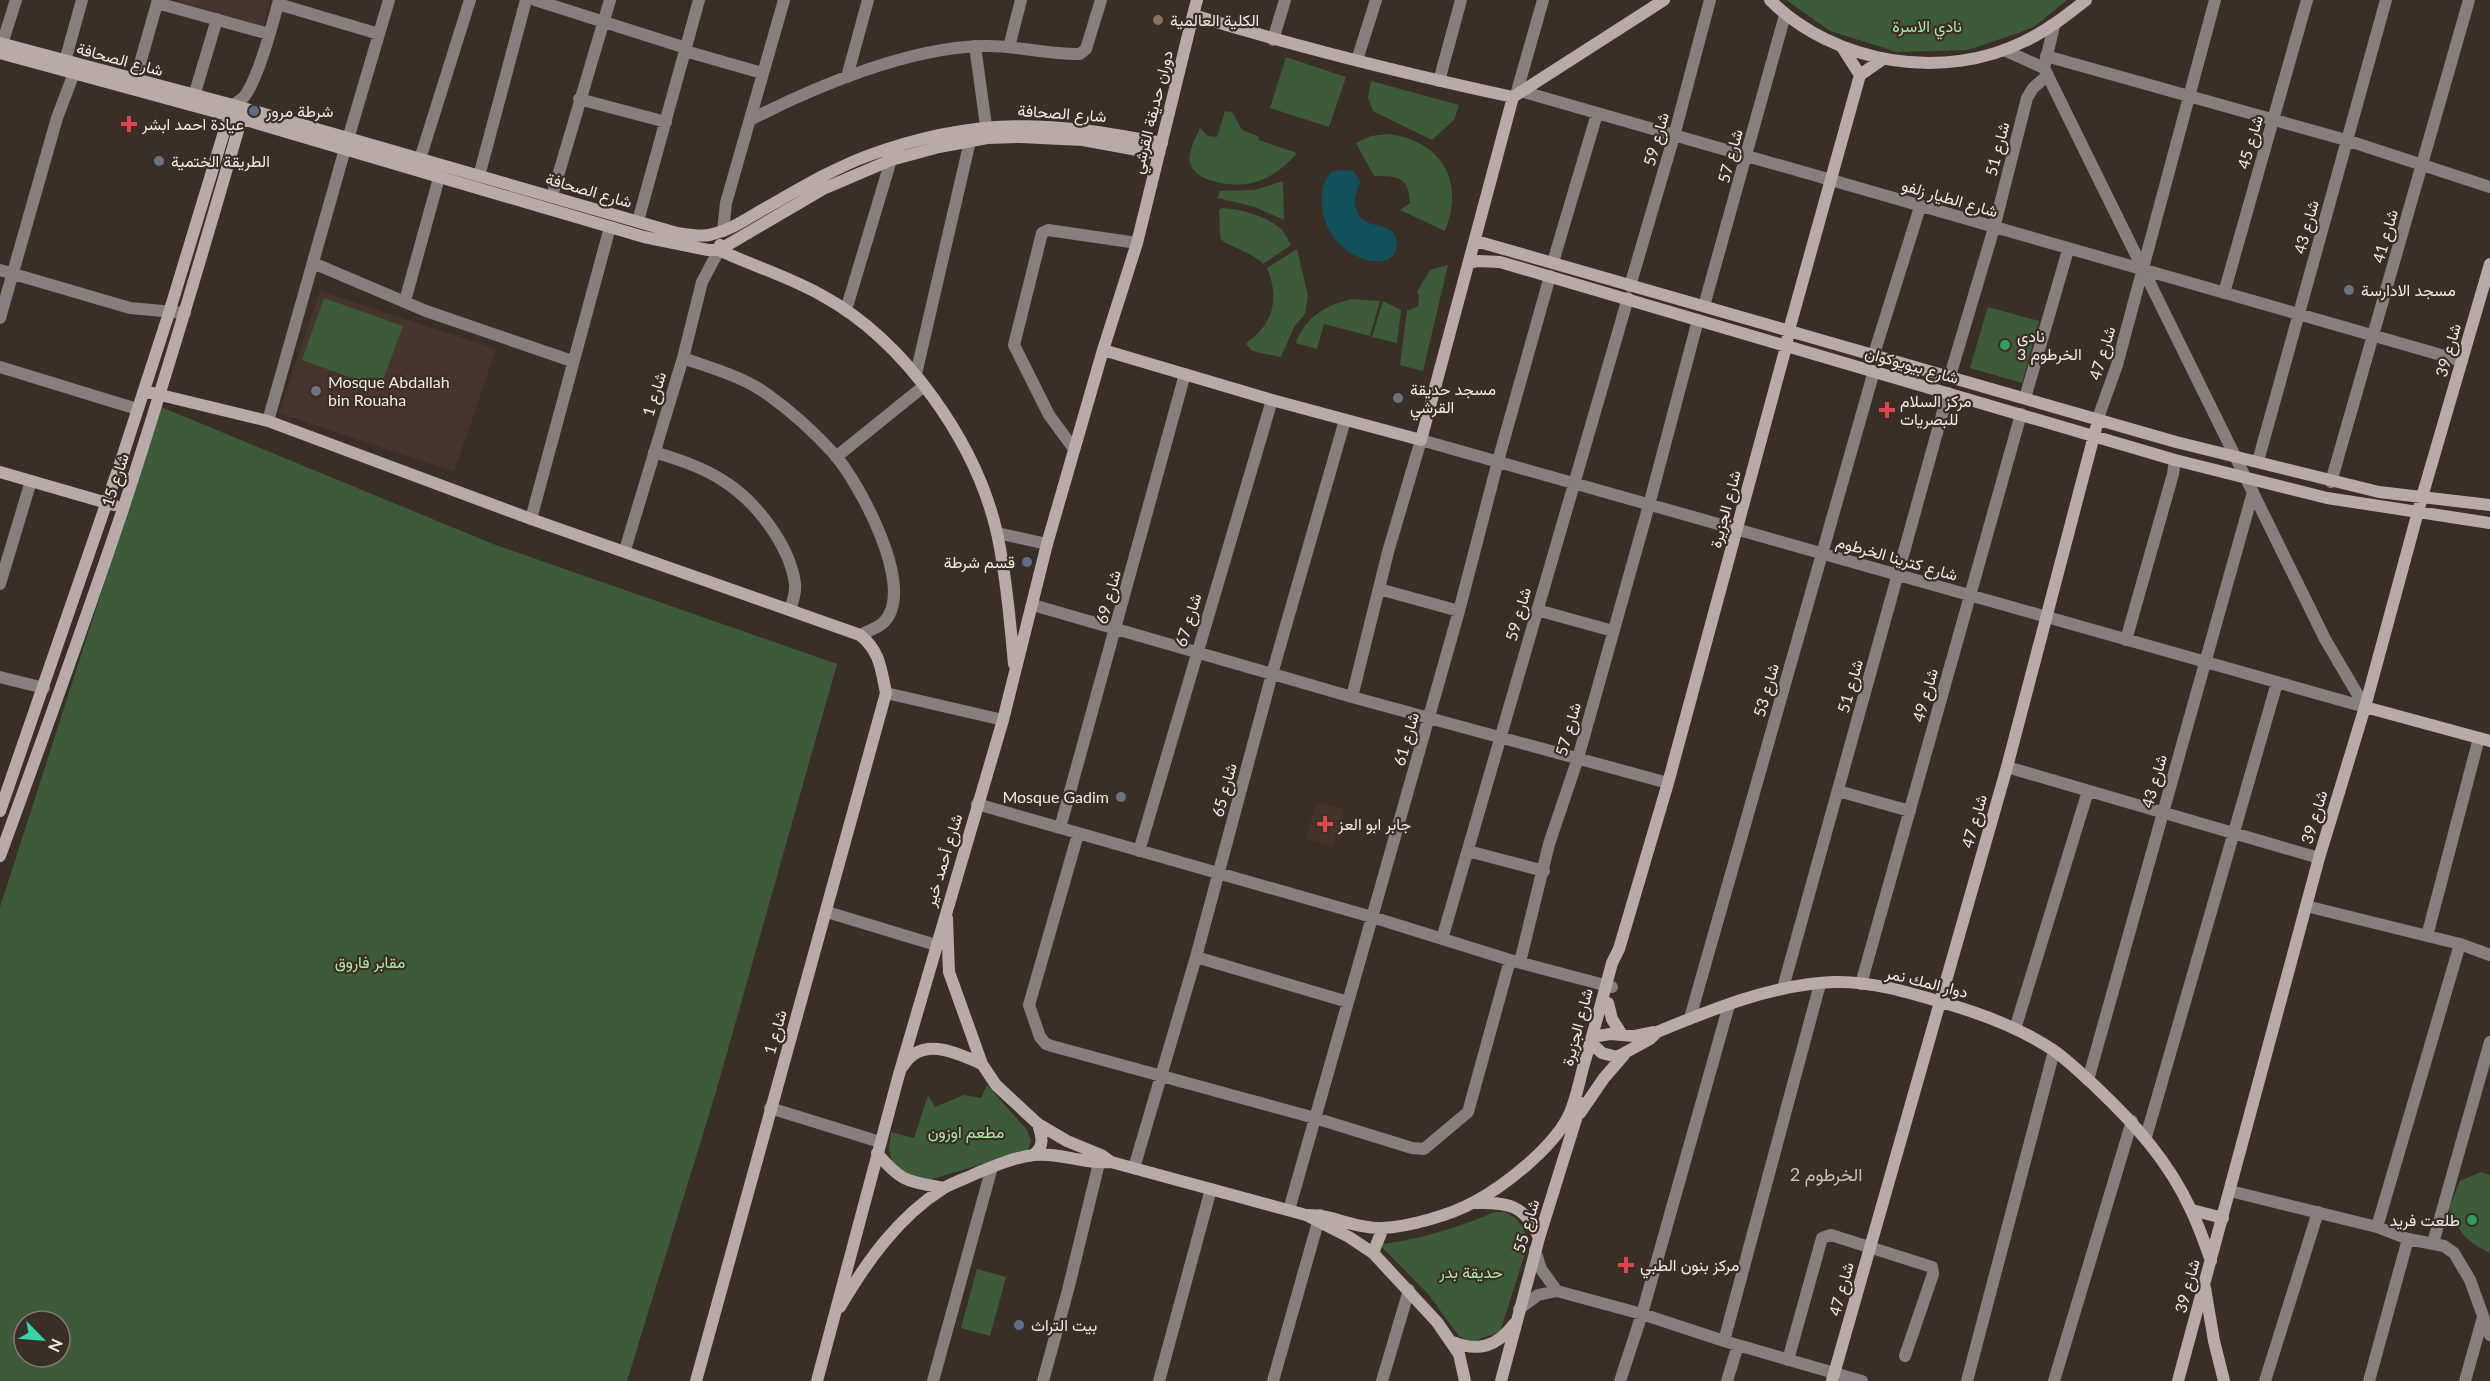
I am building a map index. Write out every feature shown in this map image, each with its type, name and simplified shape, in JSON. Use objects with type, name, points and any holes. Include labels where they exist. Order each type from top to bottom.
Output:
[{"type":"street","points":[[1,47],[16,0]]},
{"type":"street","points":[[65,61],[82,0]]},
{"type":"street","points":[[268,421],[389,0]]},
{"type":"street","points":[[420,159],[470,0]]},
{"type":"street","points":[[479,176],[526,0]]},
{"type":"street","points":[[535,0],[762,73]]},
{"type":"street","points":[[552,196],[610,0]]},
{"type":"street","points":[[638,221],[699,0]]},
{"type":"street","points":[[784,0],[726,203],[719,250],[746,264],[771,272],[822,295],[846,310],[883,341],[916,374],[962,444],[997,533],[1015,674]]},
{"type":"street","points":[[847,78],[868,0]]},
{"type":"street","points":[[1009,47],[1021,0]]},
{"type":"street","points":[[750,120],[847,78],[918,55],[975,46],[1082,54],[1086,49],[1101,0]]},
{"type":"street","name":"دوران حديقة القرشي","points":[[1103,350],[1137,243],[1197,0]]},
{"type":"street","points":[[1273,40],[1285,0]]},
{"type":"street","points":[[1357,60],[1376,0]]},
{"type":"street","points":[[1439,81],[1461,0]]},
{"type":"street","points":[[1352,697],[1379,589],[1543,0]]},
{"type":"street","points":[[1193,15],[1273,40],[1439,81],[1518,95],[1664,0]]},
{"type":"street","name":"شارع 59","points":[[1442,939],[1674,136],[1710,0]]},
{"type":"street","points":[[1770,0],[1785,15],[1842,47],[1883,59],[1924,63],[1965,60],[2004,50],[2054,26],[2086,0]]},
{"type":"street","name":"شارع 47","points":[[1833,1377],[2007,767],[2098,418],[2117,365],[2215,0]]},
{"type":"street","name":"شارع 45","points":[[2224,293],[2307,0]]},
{"type":"street","name":"شارع 43","points":[[2258,461],[2386,0]]},
{"type":"street","name":"شارع 41","points":[[2331,482],[2469,0]]},
{"type":"street","points":[[135,81],[157,1],[269,34]]},
{"type":"street","points":[[238,109],[269,34],[279,2],[379,34]]},
{"type":"street","name":"شارع 57","points":[[1704,306],[1785,15]]},
{"type":"street","points":[[194,96],[217,19]]},
{"type":"street","points":[[2054,26],[2046,66],[2143,270],[2325,639],[2365,707],[2484,739],[2427,936]]},
{"type":"street","points":[[975,46],[986,126]]},
{"type":"street","name":"شارع الصحافة","points":[[1,47],[65,61],[194,96],[441,171],[610,227],[663,242],[708,250],[719,250],[823,189],[891,160],[970,141],[1020,136],[1062,138],[1160,149]]},
{"type":"street","name":"شارع الصحافة","points":[[1,47],[74,73],[238,109]]},
{"type":"street","points":[[1842,47],[1860,75],[1883,59]]},
{"type":"street","points":[[2004,50],[2046,66],[2189,98],[2346,140],[2490,187]]},
{"type":"street","name":"شارع 51","points":[[1950,376],[1994,228],[2027,98],[2046,66]]},
{"type":"street","points":[[0,318],[6,271],[74,73]]},
{"type":"street","name":"شارع الجزيرة","points":[[1595,1041],[1608,1004],[1612,963],[1668,783],[1860,75]]},
{"type":"street","name":"شارع الطيار زلفو","points":[[1518,95],[1597,114],[1747,156],[2068,250],[2462,361]]},
{"type":"street","points":[[579,99],[666,122]]},
{"type":"street","name":"شارع 15","points":[[0,811],[44,688],[238,109]]},
{"type":"street","name":"شارع 15","points":[[0,856],[54,710],[160,394],[238,109]]},
{"type":"street","points":[[1553,262],[1597,114]]},
{"type":"street","name":"شارع الصحافة","points":[[347,144],[420,159],[441,171],[479,176],[677,233],[706,236],[723,231],[822,177],[866,157],[918,139],[986,126],[1063,127],[1160,149]]},
{"type":"street","points":[[916,374],[970,141]]},
{"type":"street","points":[[846,310],[891,160]]},
{"type":"street","points":[[405,301],[441,171]]},
{"type":"street","points":[[1874,354],[1920,207]]},
{"type":"street","points":[[531,519],[610,227]]},
{"type":"street","points":[[1074,449],[1049,415],[1014,345],[1042,233],[1048,230],[1137,243]]},
{"type":"street","name":"شارع بيويوكوان","points":[[1476,240],[1553,262],[1698,320],[2175,460],[2355,503],[2490,523]]},
{"type":"street","name":"شارع 1","points":[[625,550],[683,358],[702,282],[719,250]]},
{"type":"street","points":[[2025,398],[2068,250]]},
{"type":"street","name":"شارع بيويوكوان","points":[[1469,263],[1500,262],[1550,276],[1704,306],[2176,442],[2258,461],[2331,482],[2379,492],[2490,505]]},
{"type":"street","points":[[313,263],[426,311],[573,361]]},
{"type":"street","name":"شارع 39","points":[[2178,1381],[2319,858],[2365,707],[2422,497],[2490,264]]},
{"type":"street","points":[[6,271],[130,308],[184,313]]},
{"type":"street","name":"شارع 61","points":[[1289,1210],[1459,611],[1550,276]]},
{"type":"street","name":"شارع 57","points":[[1315,1118],[1424,1149],[1463,1118],[1471,1105],[1544,871],[1549,844],[1578,758],[1698,320]]},
{"type":"street","points":[[1103,350],[1272,400],[1421,440]]},
{"type":"street","name":"شارع أحمد خير","points":[[817,1381],[898,1078],[1003,720],[1047,544],[1103,350]]},
{"type":"street","points":[[683,358],[736,377],[766,393],[807,427],[836,456],[870,510],[882,537],[892,573],[893,593],[890,613],[885,622],[860,635]]},
{"type":"street","points":[[0,367],[137,409]]},
{"type":"street","name":"شارع 53","points":[[1690,1018],[1874,371]]},
{"type":"street","name":"شارع 69","points":[[1060,828],[1117,628],[1185,374]]},
{"type":"street","points":[[836,456],[924,386]]},
{"type":"street","points":[[144,391],[181,398],[268,421],[531,519],[625,550],[860,635],[871,644],[879,658],[886,693],[1003,720]]},
{"type":"street","name":"شارع 51","points":[[1783,988],[1948,393]]},
{"type":"street","points":[[150,424],[163,407],[181,398]]},
{"type":"street","name":"شارع 67","points":[[1139,851],[1196,651],[1272,400]]},
{"type":"street","name":"شارع 49","points":[[1861,984],[2021,414]]},
{"type":"street","name":"شارع 65","points":[[1134,1168],[1196,957],[1272,674],[1345,420]]},
{"type":"street","name":"شارع كترينا الخرطوم","points":[[1421,440],[2365,707]]},
{"type":"street","points":[[654,452],[722,480],[755,509],[778,539],[795,582],[795,594],[790,610]]},
{"type":"street","points":[[2126,640],[2175,460]]},
{"type":"street","points":[[0,472],[106,503],[124,506]]},
{"type":"street","points":[[0,584],[3,555],[31,481]]},
{"type":"street","name":"شارع 43","points":[[2088,1080],[2253,492]]},
{"type":"street","points":[[997,533],[1047,544]]},
{"type":"street","points":[[1379,589],[1459,611]]},
{"type":"street","points":[[1033,605],[1352,697],[1668,783]]},
{"type":"street","points":[[1537,610],[1613,631]]},
{"type":"street","points":[[0,677],[44,688]]},
{"type":"street","points":[[2146,1137],[2277,683]]},
{"type":"street","name":"شارع 1","points":[[696,1381],[886,693]]},
{"type":"street","points":[[2007,767],[2319,858]]},
{"type":"street","points":[[2015,1029],[2088,790]]},
{"type":"street","points":[[1838,791],[1910,811]]},
{"type":"street","points":[[977,804],[1372,917],[1515,961],[1609,986]]},
{"type":"street","points":[[1078,834],[1030,1001],[1030,1010],[1040,1037],[1046,1044],[1315,1118]]},
{"type":"street","points":[[1468,850],[1544,871]]},
{"type":"street","points":[[2306,906],[2460,944],[2490,955]]},
{"type":"street","points":[[946,908],[949,972],[982,1064],[996,1085],[1038,1124],[1067,1142],[1104,1160]]},
{"type":"street","points":[[827,912],[936,945]]},
{"type":"street","points":[[2377,1227],[2460,944]]},
{"type":"street","points":[[1196,957],[1348,1002]]},
{"type":"street","points":[[1724,1341],[1820,984]]},
{"type":"street","name":"دوار المك نمر","points":[[1473,1203],[1531,1159],[1626,1054],[1657,1032],[1690,1018],[1783,988],[1820,984],[1861,984],[1924,996],[1971,1010],[2015,1029],[2054,1051],[2132,1121],[2146,1137],[2192,1210],[2211,1261]]},
{"type":"street","name":"شارع الجزيرة","points":[[1573,1115],[1609,986]]},
{"type":"street","points":[[1608,1004],[1612,1019],[1622,1035]]},
{"type":"street","points":[[1620,1381],[1642,1314],[1729,1005]]},
{"type":"street","points":[[1595,1041],[1622,1035],[1634,1036],[1657,1032]]},
{"type":"street","points":[[1595,1041],[1613,1057],[1626,1054]]},
{"type":"street","points":[[2433,1243],[2490,1042]]},
{"type":"street","points":[[898,1078],[912,1055],[926,1049],[949,1049],[982,1064]]},
{"type":"street","points":[[1967,1381],[2054,1051]]},
{"type":"street","points":[[770,1108],[879,1148],[893,1173],[905,1179],[944,1188]]},
{"type":"street","name":"شارع 55","points":[[1501,1381],[1573,1115]]},
{"type":"street","points":[[2054,1381],[2132,1121]]},
{"type":"street","points":[[832,1321],[860,1273],[882,1242],[909,1216],[944,1188],[992,1167],[1033,1155],[1039,1151],[1042,1137],[1038,1124]]},
{"type":"street","points":[[1033,1155],[1104,1160],[1319,1219],[1358,1226],[1383,1228],[1426,1219],[1473,1203],[1510,1204],[1527,1216],[1537,1244],[1541,1269],[1557,1291]]},
{"type":"street","points":[[1043,1381],[1104,1160]]},
{"type":"street","points":[[933,1381],[992,1167]]},
{"type":"street","points":[[1159,1381],[1211,1189]]},
{"type":"street","points":[[2230,1191],[2377,1227],[2408,1239],[2444,1246],[2454,1253],[2476,1294],[2490,1335]]},
{"type":"street","points":[[2192,1210],[2223,1218]]},
{"type":"street","points":[[2265,1381],[2318,1212]]},
{"type":"street","points":[[1319,1219],[1373,1253],[1408,1290],[1453,1342],[1463,1366],[1465,1381]]},
{"type":"street","points":[[1272,1381],[1319,1219]]},
{"type":"street","points":[[1373,1253],[1383,1228]]},
{"type":"street","points":[[1788,1360],[1822,1238],[1831,1235],[1932,1267],[1931,1283],[1905,1356]]},
{"type":"street","points":[[2369,1381],[2408,1239]]},
{"type":"street","points":[[2205,1284],[2214,1341],[2224,1381]]},
{"type":"street","points":[[1382,1381],[1408,1290]]},
{"type":"street","points":[[1453,1342],[1469,1348],[1491,1345],[1506,1335],[1518,1314],[1538,1295],[1557,1291],[1642,1314],[1788,1360],[1833,1377],[1862,1381]]},
{"type":"street","points":[[2465,1381],[2483,1317]]},
{"type":"street","points":[[1727,1381],[1738,1345]]},
{"type":"shaded area","points":[[179,0],[270,0],[262,31],[178,5]]},
{"type":"shaded area","points":[[320,291],[496,349],[454,472],[279,413]]},
{"type":"shaded area","name":"جابر ابو العز","points":[[1316,802],[1344,809],[1333,847],[1306,839]]},
{"type":"green space","name":"نادي الاسرة","points":[[1786,0],[2067,0],[2035,26],[1968,50],[1897,52],[1830,31]]},
{"type":"green space","points":[[1286,57],[1346,77],[1329,127],[1270,108]]},
{"type":"green space","points":[[1371,81],[1459,105],[1454,120],[1432,140],[1373,111],[1368,98]]},
{"type":"green space","points":[[1225,111],[1232,112],[1242,130],[1258,136],[1259,140],[1297,153],[1269,177],[1247,184],[1223,183],[1201,176],[1195,172],[1190,163],[1192,146],[1200,128],[1208,136],[1217,137]]},
{"type":"green space","points":[[1388,134],[1407,138],[1422,145],[1444,166],[1450,180],[1452,196],[1451,213],[1445,231],[1400,210],[1410,203],[1407,187],[1400,179],[1374,176],[1356,143],[1371,136]]},
{"type":"green space","points":[[1283,181],[1284,220],[1255,207],[1218,198],[1220,191],[1255,190]]},
{"type":"green space","points":[[1222,208],[1245,212],[1268,220],[1281,229],[1291,245],[1263,264],[1221,239],[1219,210]]},
{"type":"green space","points":[[1297,249],[1308,296],[1305,314],[1294,327],[1281,357],[1252,351],[1246,344],[1266,324],[1272,309],[1272,284],[1267,268]]},
{"type":"green space","points":[[1448,265],[1423,371],[1400,365],[1407,311],[1418,306],[1417,292],[1430,270]]},
{"type":"green space","points":[[324,298],[403,326],[380,388],[302,360]]},
{"type":"green space","points":[[1353,299],[1380,301],[1370,336],[1324,324],[1317,349],[1296,343],[1305,326],[1318,313],[1334,304]]},
{"type":"green space","points":[[1383,301],[1401,310],[1397,343],[1372,337]]},
{"type":"green space","name":"نادي الخرطوم 3","points":[[1988,307],[2039,321],[2022,383],[1970,368]]},
{"type":"green space","name":"مقابر فاروق","points":[[161,407],[493,544],[837,664],[715,1095],[627,1381],[0,1381],[0,907]]},
{"type":"green space","name":"مطعم اوزون","points":[[987,1085],[1027,1130],[1031,1141],[1028,1150],[926,1181],[905,1175],[893,1165],[889,1150],[891,1132],[914,1138],[928,1095],[935,1107],[964,1095],[981,1098]]},
{"type":"green space","name":"طلعت فريد","points":[[2481,1172],[2490,1175],[2490,1253],[2475,1245],[2465,1236],[2449,1209],[2460,1181]]},
{"type":"green space","name":"حديقة بدر","points":[[1495,1212],[1504,1212],[1514,1217],[1523,1227],[1528,1244],[1500,1332],[1471,1342],[1459,1336],[1428,1294],[1382,1247],[1383,1244],[1440,1232]]},
{"type":"green space","points":[[977,1269],[1006,1277],[990,1336],[961,1328]]},
{"type":"water","points":[[1333,171],[1354,171],[1361,184],[1358,185],[1355,205],[1362,219],[1385,228],[1395,235],[1396,249],[1391,258],[1380,261],[1366,260],[1351,253],[1338,242],[1327,226],[1322,205],[1323,186]]},
{"type":"place","name":"الكلية العالمية","points":[[1158,20]]},
{"type":"place","name":"شرطة مرور","points":[[254,111]]},
{"type":"place","name":"عيادة احمد ابشر","points":[[129,124]]},
{"type":"place","name":"الطريقة الختمية","points":[[159,161]]},
{"type":"place","name":"مسجد الادارسة","points":[[2349,290]]},
{"type":"place","name":"نادي الخرطوم 3","points":[[2005,345]]},
{"type":"place","name":"Mosque Abdallah bin Rouaha","points":[[316,391]]},
{"type":"place","name":"مسجد حديقة القرشي","points":[[1398,398]]},
{"type":"place","name":"مركز السلام للبصريات","points":[[1887,410]]},
{"type":"place","name":"قسم شرطة","points":[[1027,562]]},
{"type":"place","name":"Mosque Gadim","points":[[1121,797]]},
{"type":"place","name":"جابر ابو العز","points":[[1325,824]]},
{"type":"place","name":"طلعت فريد","points":[[2472,1220]]},
{"type":"place","name":"مركز بنون الطبي","points":[[1626,1265]]},
{"type":"place","name":"بيت التراث","points":[[1019,1325]]},
{"type":"district","name":"الخرطوم 2","points":[[1826,1175]]}]
